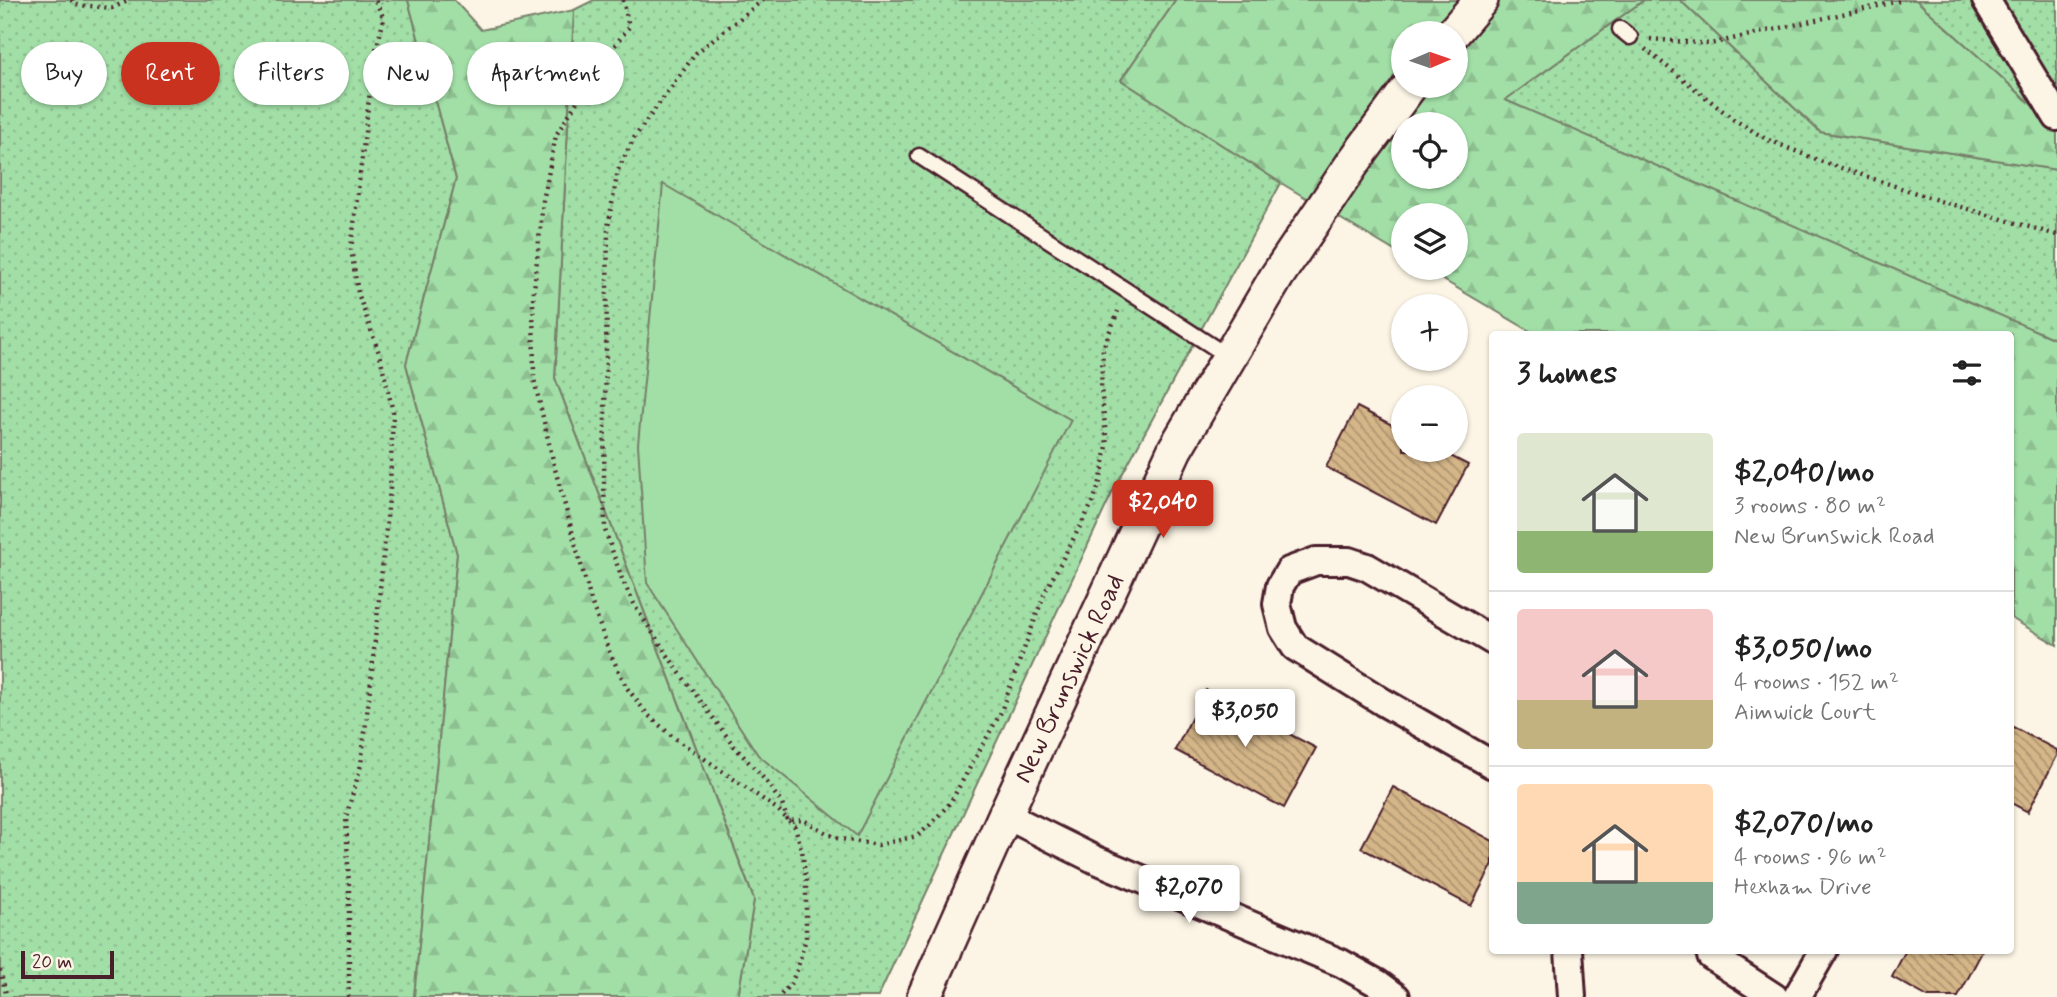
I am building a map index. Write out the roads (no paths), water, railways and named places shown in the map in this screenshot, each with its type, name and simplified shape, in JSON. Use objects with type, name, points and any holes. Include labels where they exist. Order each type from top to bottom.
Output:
[{"type":"street","points":[[1463,21],[1481,0]]},
{"type":"street","points":[[1986,0],[2057,117]]},
{"type":"street","name":"New Brunswick Road","points":[[924,997],[1005,815],[1175,449],[1277,276],[1353,163],[1401,98]]},
{"type":"street","points":[[1489,639],[1367,567],[1349,562],[1316,561],[1289,571],[1280,586],[1277,604],[1283,628],[1295,647],[1383,702],[1489,763]]},
{"type":"street","points":[[1005,815],[1094,859],[1341,963],[1396,997]]},
{"type":"street","points":[[1569,954],[1572,997]]},
{"type":"street","points":[[1711,954],[1774,997]]},
{"type":"street","points":[[1797,997],[1822,954]]},
{"type":"lane","points":[[919,156],[1229,358]]}]
